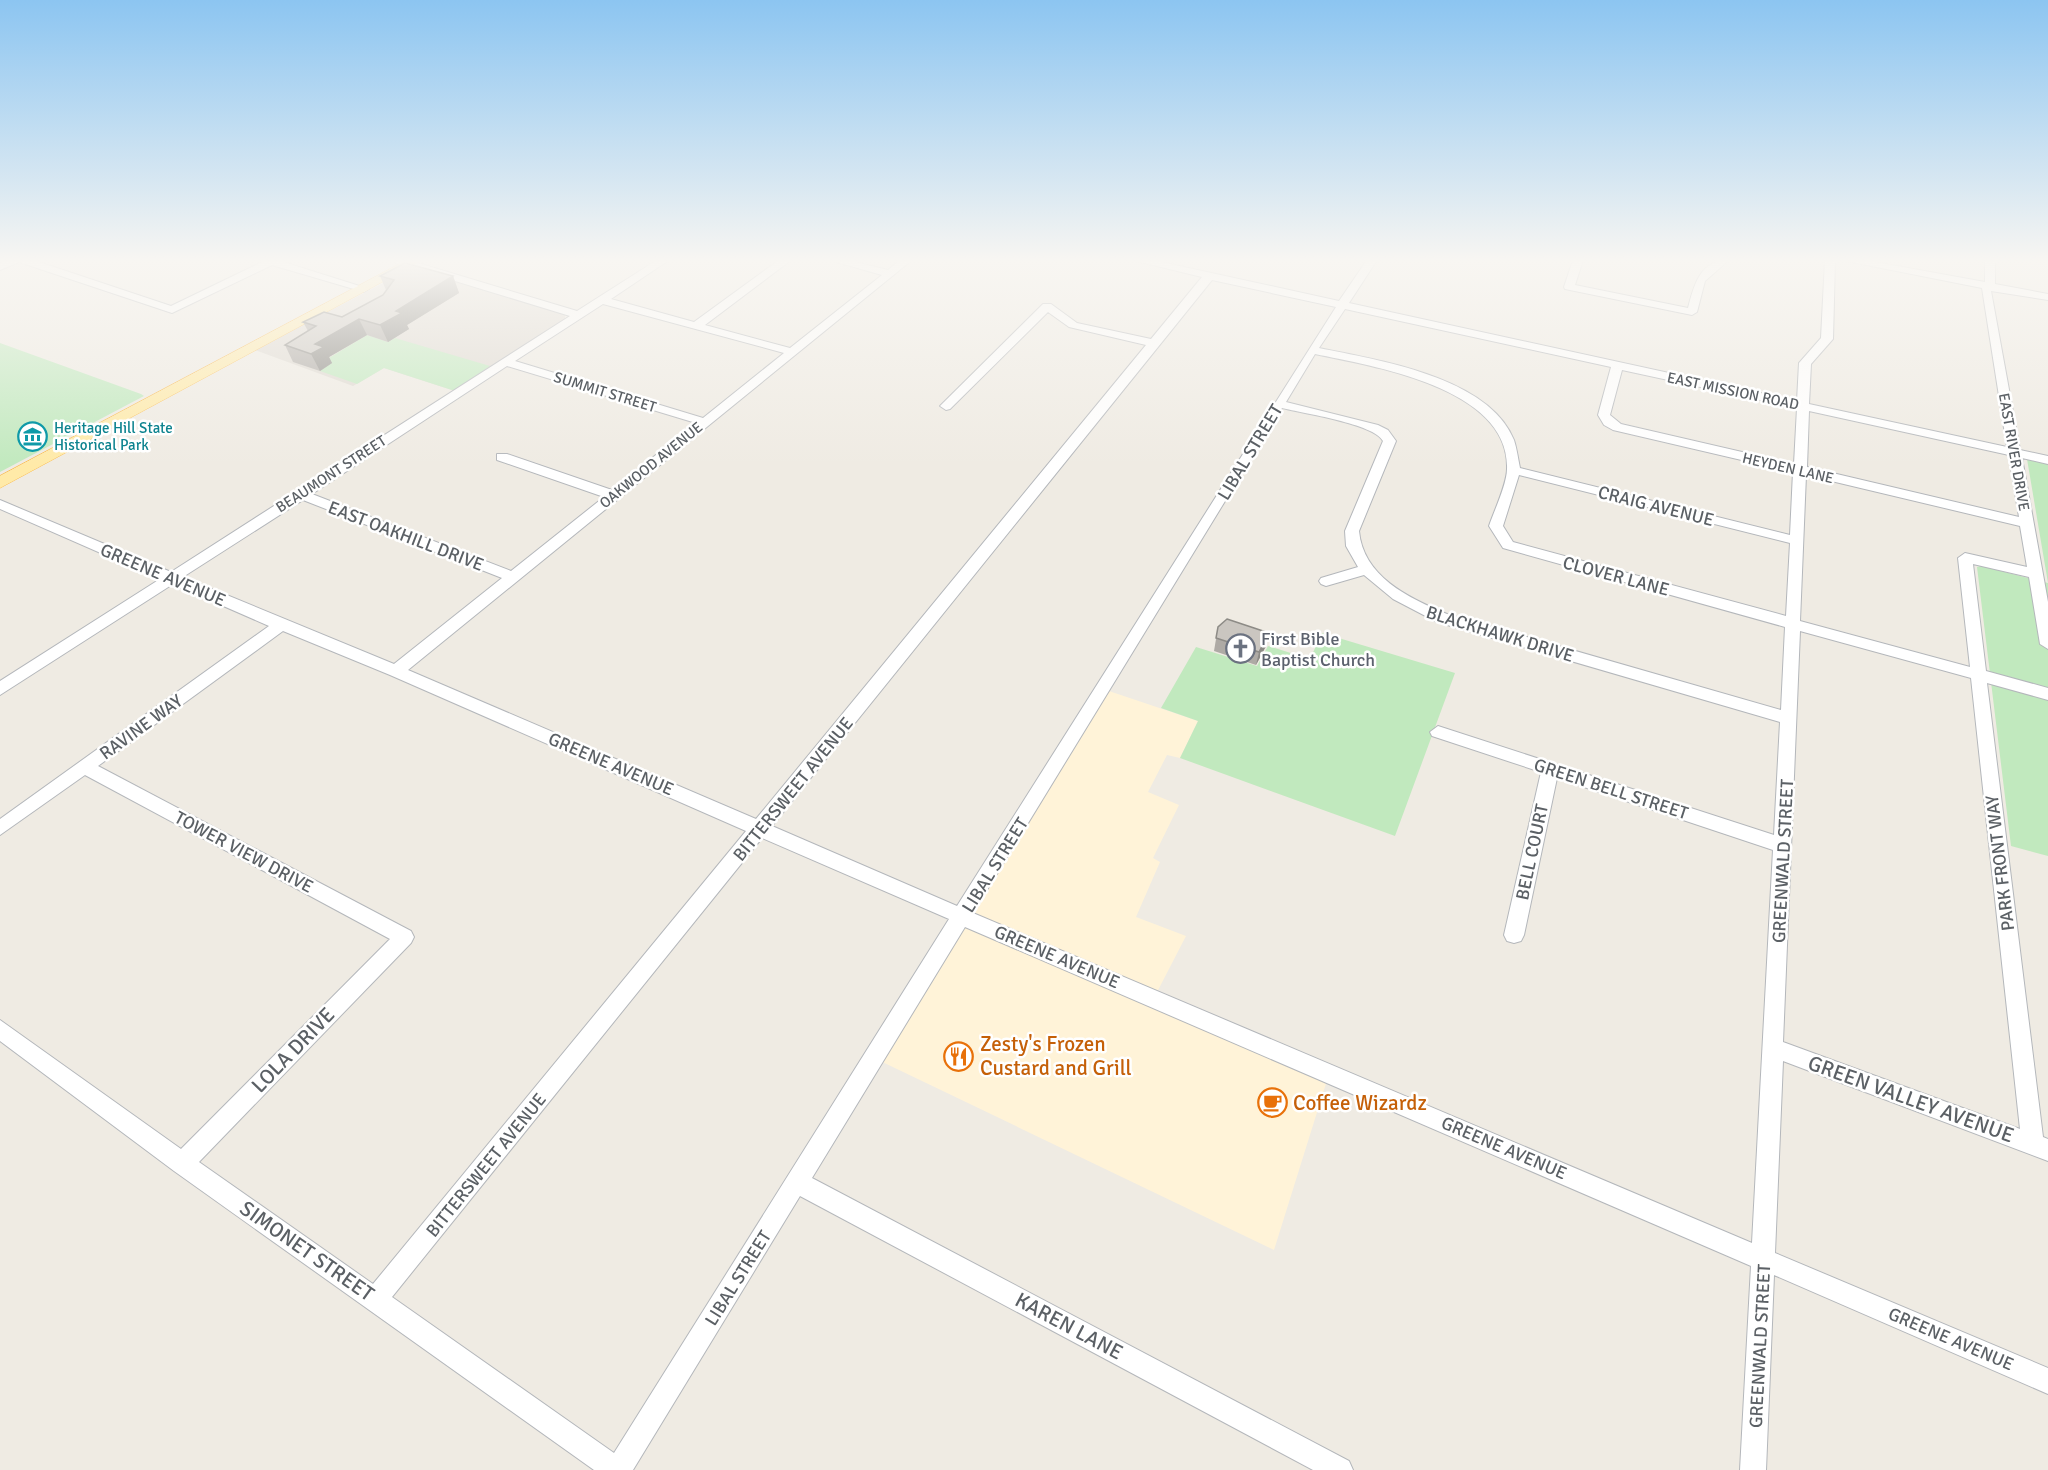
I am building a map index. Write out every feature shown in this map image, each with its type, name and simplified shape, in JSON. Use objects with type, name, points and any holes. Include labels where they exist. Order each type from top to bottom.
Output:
[{"type":"main road","points":[[0,472],[277,329]]},
{"type":"main road","points":[[0,483],[282,329]]},
{"type":"street","name":"BEAUMONT STREET","points":[[0,690],[557,329]]},
{"type":"street","points":[[705,329],[790,352]]},
{"type":"street","name":"OAKWOOD AVENUE","points":[[396,671],[820,329]]},
{"type":"street","points":[[946,406],[1024,329]]},
{"type":"street","points":[[1089,329],[1156,344]]},
{"type":"street","name":"BITTERSWEET AVENUE","points":[[375,1300],[1062,455],[1168,329]]},
{"type":"street","name":"LIBAL STREET","points":[[617,1470],[1327,329]]},
{"type":"street","name":"EAST MISSION ROAD","points":[[1450,329],[2048,460]]},
{"type":"street","name":"GREENWALD STREET","points":[[1753,1470],[1790,719],[1804,363],[1827,339],[1829,329]]},
{"type":"street","name":"EAST RIVER DRIVE","points":[[1993,329],[2048,644]]},
{"type":"street","points":[[1313,350],[1416,374],[1466,397],[1491,417],[1504,433],[1512,451],[1514,470]]},
{"type":"street","name":"SUMMIT STREET","points":[[505,362],[705,422]]},
{"type":"street","name":"HEYDEN LANE","points":[[1617,365],[1604,415],[1612,425],[2027,523]]},
{"type":"street","points":[[1466,397],[1484,392]]},
{"type":"street","name":"BLACKHAWK DRIVE","points":[[1279,404],[1370,426],[1383,431],[1389,439],[1390,445],[1352,531],[1355,550],[1368,569],[1400,598],[1442,618],[1790,719]]},
{"type":"street","points":[[502,457],[615,495]]},
{"type":"street","name":"CRAIG AVENUE","points":[[1514,470],[1797,541]]},
{"type":"street","name":"CLOVER LANE","points":[[1514,470],[1496,526],[1500,536],[1508,545],[2048,694]]},
{"type":"street","name":"EAST OAKHILL DRIVE","points":[[300,494],[513,577]]},
{"type":"street","name":"GREENE AVENUE","points":[[0,504],[281,626],[396,671],[963,917],[2048,1381]]},
{"type":"street","name":"PARK FRONT WAY","points":[[2036,574],[1965,558],[2040,1147]]},
{"type":"street","points":[[1326,581],[1368,569]]},
{"type":"street","name":"RAVINE WAY","points":[[0,828],[281,626]]},
{"type":"street","name":"GREEN BELL STREET","points":[[1438,732],[1784,846]]},
{"type":"street","name":"TOWER VIEW DRIVE","points":[[84,767],[404,937]]},
{"type":"street","name":"BELL COURT","points":[[1514,935],[1550,770]]},
{"type":"street","name":"LOLA DRIVE","points":[[182,1163],[404,937]]},
{"type":"street","name":"SIMONET STREET","points":[[0,1029],[182,1163],[617,1470]]},
{"type":"street","name":"GREEN VALLEY AVENUE","points":[[1774,1048],[2040,1147]]},
{"type":"street","name":"KAREN LANE","points":[[797,1182],[1340,1470]]},
{"type":"shaded area","points":[[296,329],[552,329],[455,391],[384,368],[353,386],[255,350]]},
{"type":"shaded area","points":[[1103,689],[1198,721],[1180,758],[1167,755],[1148,792],[1179,805],[1153,858],[1160,862],[1136,917],[1186,936],[1154,998],[1329,1074],[1274,1250],[874,1058]]},
{"type":"green space","points":[[367,335],[388,342],[395,338],[490,366],[455,391],[384,368],[357,384],[320,371],[324,361]]},
{"type":"green space","name":"Heritage Hill State Historical Park","points":[[0,343],[141,394],[144,396],[0,472]]},
{"type":"green space","points":[[2027,459],[2048,463],[2048,583]]},
{"type":"green space","points":[[1981,566],[2048,583],[2048,856],[2011,846],[1977,567]]},
{"type":"green space","points":[[1322,633],[1455,673],[1395,836],[1180,758],[1198,721],[1161,708],[1196,647],[1257,666],[1268,646],[1310,659]]},
{"type":"building","points":[[312,329],[342,329],[315,344],[324,347],[311,354],[285,345]]},
{"type":"building","points":[[1227,619],[1269,633],[1259,652],[1216,638],[1218,627]]},
{"type":"place","name":"Heritage Hill State Historical Park","points":[[33,437]]},
{"type":"place","name":"First Bible Baptist Church","points":[[1240,649]]},
{"type":"place","name":"Zesty's Frozen Custard and Grill","points":[[959,1056]]},
{"type":"place","name":"Coffee Wizardz","points":[[1272,1103]]}]
